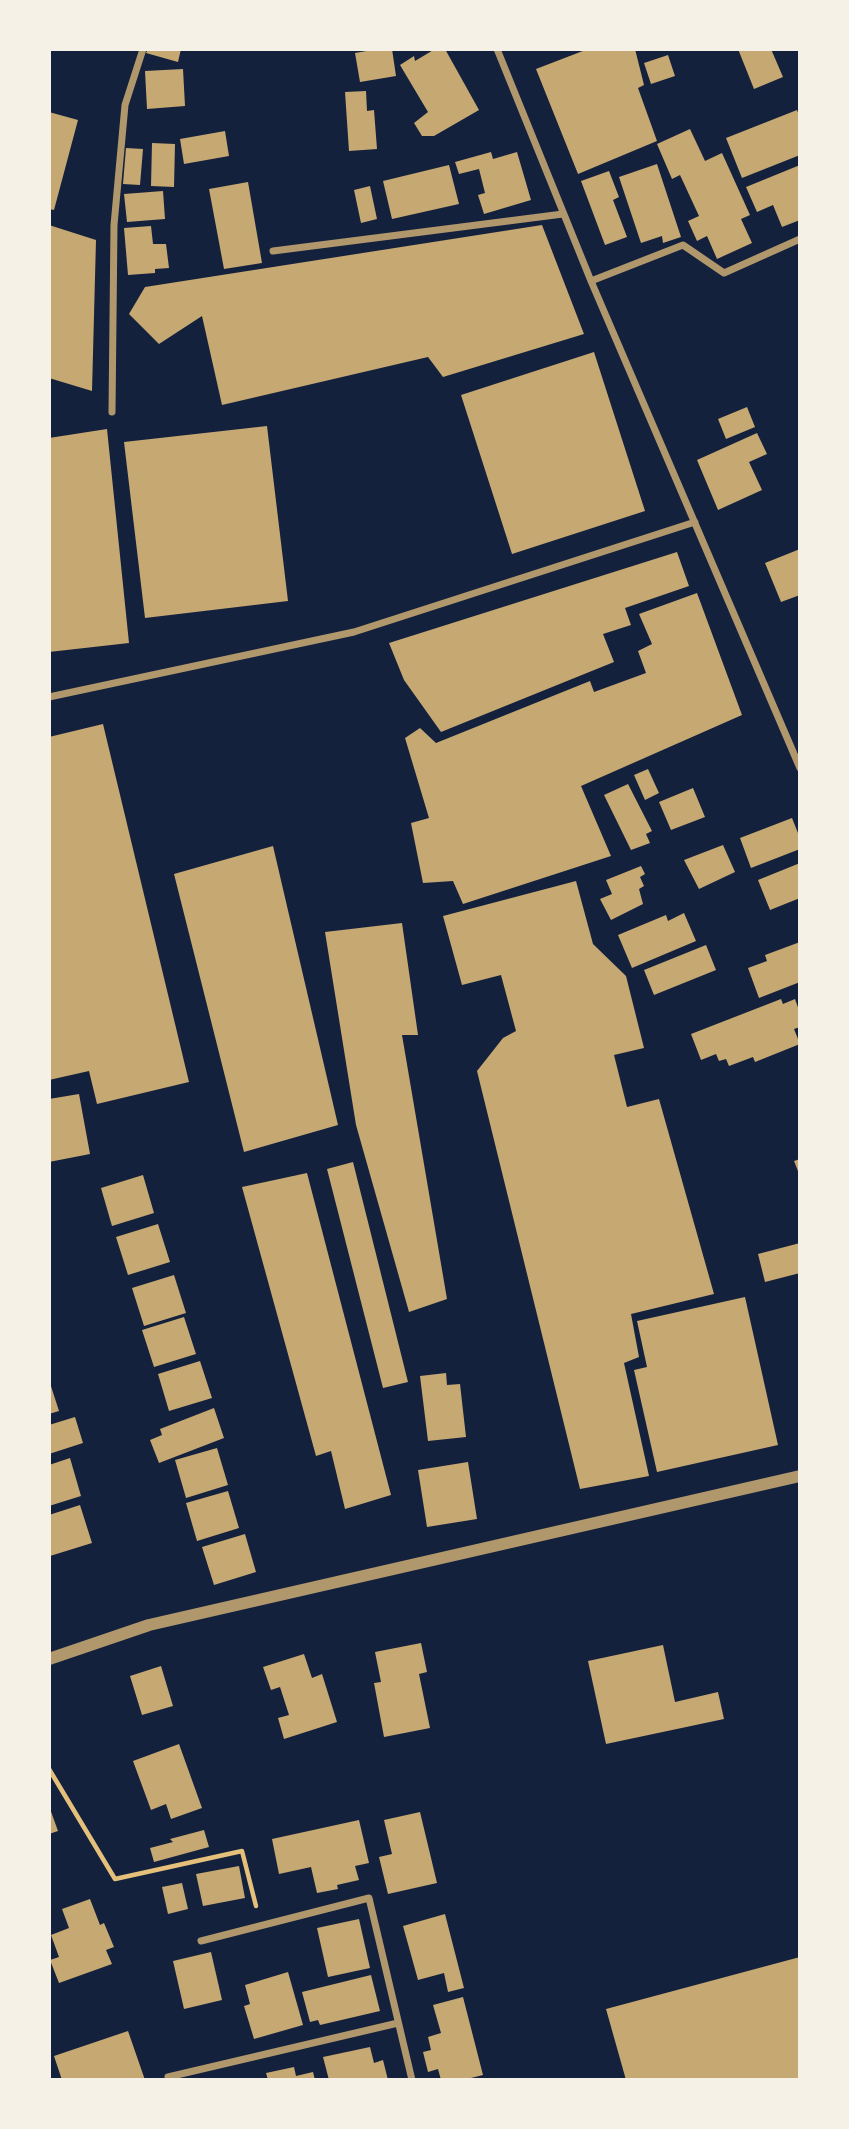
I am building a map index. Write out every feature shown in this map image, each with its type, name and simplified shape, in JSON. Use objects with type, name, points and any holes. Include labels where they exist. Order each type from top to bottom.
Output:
[{"type":"street","points":[[112,412],[116,212],[125,105],[144,49]]},
{"type":"street","points":[[497,49],[591,281],[799,765]]},
{"type":"street","points":[[273,251],[563,214]]},
{"type":"street","points":[[591,281],[683,245],[724,273],[800,239]]},
{"type":"street","points":[[49,697],[355,632],[695,522]]},
{"type":"street","points":[[49,1658],[149,1625],[800,1476]]},
{"type":"street","points":[[201,1941],[369,1898],[412,2080]]},
{"type":"street","points":[[168,2077],[398,2023]]},
{"type":"path","points":[[49,1769],[116,1879],[243,1851],[261,1925]]},
{"type":"building","points":[[148,49],[181,49],[178,62],[146,53]]},
{"type":"building","points":[[392,49],[396,76],[360,82],[355,53]]},
{"type":"building","points":[[435,49],[445,49],[479,110],[434,136],[422,136],[414,123],[428,112],[400,65],[414,56],[415,61]]},
{"type":"building","points":[[588,49],[635,49],[644,85],[638,88],[657,141],[578,174],[536,69]]},
{"type":"building","points":[[738,49],[771,49],[783,77],[754,89]]},
{"type":"building","points":[[668,55],[675,76],[651,84],[644,63]]},
{"type":"building","points":[[183,69],[185,106],[147,109],[145,71]]},
{"type":"building","points":[[366,91],[367,111],[374,110],[377,149],[349,151],[345,92]]},
{"type":"building","points":[[797,110],[800,118],[800,155],[742,178],[726,138]]},
{"type":"building","points":[[49,112],[78,120],[54,210],[49,209]]},
{"type":"building","points":[[690,129],[705,161],[722,153],[750,215],[741,219],[752,243],[717,259],[707,236],[697,241],[688,221],[699,216],[680,175],[672,179],[657,144]]},
{"type":"building","points":[[225,131],[229,156],[184,164],[180,139]]},
{"type":"building","points":[[152,143],[175,144],[174,187],[151,186]]},
{"type":"building","points":[[126,148],[143,149],[140,185],[123,184]]},
{"type":"building","points":[[491,152],[493,159],[517,152],[531,200],[484,214],[478,195],[485,193],[479,169],[459,174],[455,162]]},
{"type":"building","points":[[657,164],[681,237],[663,243],[662,236],[641,243],[619,177]]},
{"type":"building","points":[[449,165],[459,204],[392,219],[383,181]]},
{"type":"building","points":[[800,165],[800,220],[782,227],[773,205],[757,212],[746,187]]},
{"type":"building","points":[[609,171],[619,197],[613,200],[627,237],[605,245],[581,181]]},
{"type":"building","points":[[248,182],[262,263],[224,269],[209,189]]},
{"type":"building","points":[[370,186],[377,219],[361,223],[354,190]]},
{"type":"building","points":[[163,191],[165,219],[127,222],[124,194]]},
{"type":"building","points":[[49,225],[96,240],[92,391],[49,378]]},
{"type":"building","points":[[542,225],[584,334],[443,377],[428,357],[222,405],[202,316],[159,344],[129,314],[145,287]]},
{"type":"building","points":[[151,226],[153,244],[166,244],[169,268],[155,269],[155,273],[128,275],[124,228]]},
{"type":"building","points":[[594,352],[645,511],[512,554],[461,395]]},
{"type":"building","points":[[747,407],[755,427],[726,439],[718,419]]},
{"type":"building","points":[[267,426],[288,601],[145,618],[124,442]]},
{"type":"building","points":[[107,429],[129,643],[49,652],[49,438]]},
{"type":"building","points":[[757,433],[767,454],[749,462],[762,490],[718,510],[697,460]]},
{"type":"building","points":[[800,549],[800,595],[781,602],[765,563]]},
{"type":"building","points":[[677,552],[689,586],[625,608],[631,625],[603,634],[614,662],[441,732],[404,680],[389,643]]},
{"type":"building","points":[[697,593],[742,715],[581,786],[611,856],[463,904],[453,881],[423,883],[411,823],[429,818],[405,738],[420,728],[436,743],[590,681],[594,692],[646,673],[638,651],[652,644],[639,614]]},
{"type":"building","points":[[103,724],[189,1082],[97,1104],[89,1071],[49,1080],[49,737]]},
{"type":"building","points":[[648,769],[659,793],[645,800],[634,775]]},
{"type":"building","points":[[628,784],[652,831],[646,834],[650,843],[631,850],[604,795]]},
{"type":"building","points":[[693,788],[705,817],[671,830],[659,802]]},
{"type":"building","points":[[792,818],[800,838],[800,849],[751,868],[740,838]]},
{"type":"building","points":[[723,845],[735,872],[699,889],[684,860]]},
{"type":"building","points":[[273,846],[338,1125],[244,1152],[174,874]]},
{"type":"building","points":[[800,863],[800,898],[770,910],[758,880]]},
{"type":"building","points":[[641,866],[645,874],[640,877],[644,886],[639,889],[643,904],[611,920],[600,899],[612,894],[606,880]]},
{"type":"building","points":[[576,881],[593,944],[626,976],[644,1048],[614,1055],[627,1107],[659,1099],[714,1294],[631,1314],[639,1357],[624,1363],[649,1476],[580,1489],[477,1071],[503,1038],[516,1031],[501,975],[462,985],[443,916]]},
{"type":"building","points":[[684,913],[696,941],[632,968],[618,935],[666,915],[668,921]]},
{"type":"building","points":[[402,923],[418,1035],[402,1035],[447,1299],[409,1312],[356,1125],[325,932]]},
{"type":"building","points":[[800,942],[800,982],[759,998],[748,968],[767,961],[765,955]]},
{"type":"building","points":[[706,945],[716,970],[654,995],[644,970]]},
{"type":"building","points":[[781,999],[783,1004],[795,999],[800,1013],[800,1027],[794,1029],[800,1044],[755,1062],[753,1057],[729,1066],[726,1059],[719,1061],[716,1054],[701,1060],[691,1034]]},
{"type":"building","points":[[79,1094],[90,1154],[49,1162],[49,1099]]},
{"type":"building","points":[[800,1159],[800,1176],[794,1161]]},
{"type":"building","points":[[353,1162],[408,1382],[383,1388],[327,1169]]},
{"type":"building","points":[[307,1173],[391,1495],[345,1509],[331,1451],[316,1456],[242,1187]]},
{"type":"building","points":[[143,1175],[154,1213],[112,1226],[101,1188]]},
{"type":"building","points":[[158,1224],[170,1262],[128,1275],[116,1237]]},
{"type":"building","points":[[800,1243],[800,1273],[765,1282],[758,1254]]},
{"type":"building","points":[[174,1275],[186,1313],[144,1326],[132,1288]]},
{"type":"building","points":[[745,1297],[778,1445],[657,1472],[634,1370],[647,1367],[637,1321]]},
{"type":"building","points":[[184,1317],[196,1354],[154,1367],[142,1330]]},
{"type":"building","points":[[200,1361],[212,1398],[169,1411],[158,1374]]},
{"type":"building","points":[[446,1373],[447,1385],[460,1384],[466,1437],[428,1441],[420,1376]]},
{"type":"building","points":[[49,1380],[59,1411],[49,1414]]},
{"type":"building","points":[[214,1408],[224,1438],[159,1463],[150,1440],[162,1435],[160,1429]]},
{"type":"building","points":[[75,1417],[83,1443],[49,1454],[49,1425]]},
{"type":"building","points":[[217,1448],[228,1485],[186,1498],[175,1460]]},
{"type":"building","points":[[70,1458],[81,1496],[49,1506],[49,1465]]},
{"type":"building","points":[[468,1462],[477,1519],[427,1527],[418,1470]]},
{"type":"building","points":[[228,1491],[239,1528],[197,1541],[186,1503]]},
{"type":"building","points":[[80,1505],[92,1543],[50,1556],[49,1515]]},
{"type":"building","points":[[245,1534],[256,1572],[214,1585],[202,1547]]},
{"type":"building","points":[[421,1643],[427,1672],[419,1674],[430,1728],[384,1737],[374,1683],[381,1682],[375,1652]]},
{"type":"building","points":[[663,1645],[675,1702],[718,1692],[724,1719],[606,1744],[588,1661]]},
{"type":"building","points":[[304,1654],[312,1678],[322,1674],[337,1722],[284,1739],[278,1718],[289,1715],[280,1687],[271,1690],[263,1667]]},
{"type":"building","points":[[161,1666],[173,1706],[142,1715],[130,1676]]},
{"type":"building","points":[[179,1744],[202,1808],[171,1819],[166,1804],[151,1810],[133,1761]]},
{"type":"building","points":[[49,1806],[58,1831],[49,1834]]},
{"type":"building","points":[[420,1812],[437,1883],[388,1894],[379,1857],[392,1854],[384,1820]]},
{"type":"building","points":[[359,1820],[369,1863],[355,1866],[359,1880],[337,1885],[338,1889],[317,1893],[311,1867],[279,1874],[272,1839]]},
{"type":"building","points":[[204,1830],[209,1847],[154,1862],[150,1848],[173,1842],[170,1839]]},
{"type":"building","points":[[239,1866],[245,1898],[203,1906],[196,1874]]},
{"type":"building","points":[[182,1883],[188,1909],[168,1914],[162,1887]]},
{"type":"building","points":[[90,1899],[100,1925],[104,1923],[114,1947],[106,1950],[112,1964],[59,1983],[50,1960],[59,1957],[51,1935],[69,1928],[62,1909]]},
{"type":"building","points":[[445,1914],[464,1988],[448,1992],[444,1973],[418,1980],[403,1926]]},
{"type":"building","points":[[359,1919],[370,1968],[328,1977],[317,1928]]},
{"type":"building","points":[[211,1952],[222,2000],[184,2009],[173,1961]]},
{"type":"building","points":[[800,1957],[800,2080],[626,2080],[606,2009]]},
{"type":"building","points":[[288,1972],[303,2025],[254,2039],[244,2006],[250,2004],[245,1985]]},
{"type":"building","points":[[371,1975],[380,2011],[320,2025],[318,2020],[310,2022],[302,1992]]},
{"type":"building","points":[[463,1997],[483,2075],[463,2080],[441,2080],[438,2069],[428,2072],[423,2052],[431,2050],[428,2037],[441,2033],[433,2005]]},
{"type":"building","points":[[128,2031],[145,2080],[62,2080],[54,2056]]},
{"type":"building","points":[[370,2047],[374,2063],[383,2060],[388,2080],[329,2080],[323,2057]]},
{"type":"building","points":[[294,2067],[296,2076],[313,2072],[315,2080],[268,2080],[266,2073]]}]
